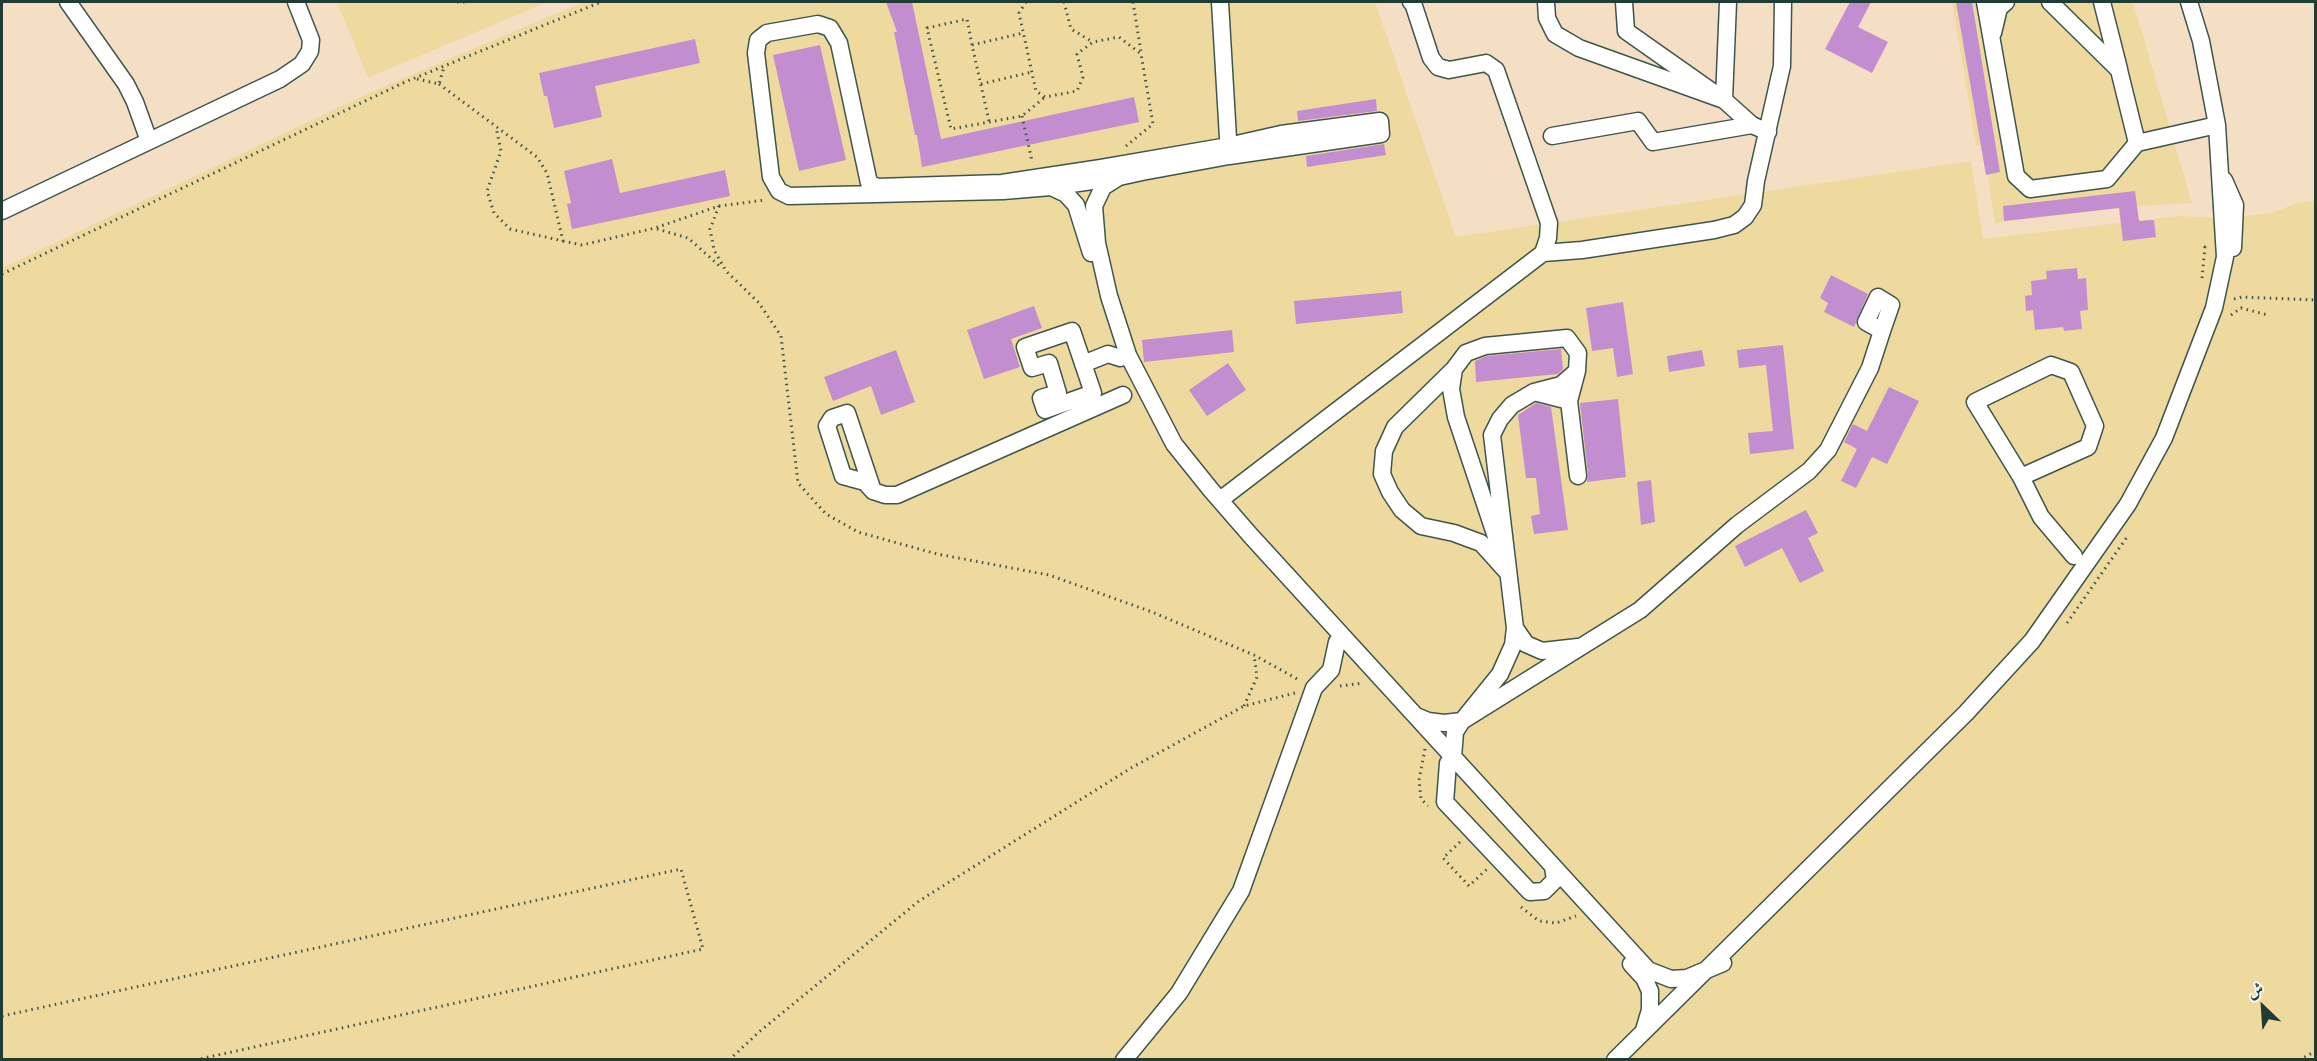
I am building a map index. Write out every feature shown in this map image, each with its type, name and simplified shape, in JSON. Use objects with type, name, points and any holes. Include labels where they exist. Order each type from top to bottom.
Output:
[{"type":"street","points":[[68,2],[126,84],[135,102],[148,141]]},
{"type":"street","points":[[2,211],[280,79],[302,64],[310,51],[311,40],[296,2]]},
{"type":"street","points":[[1220,2],[1229,151]]},
{"type":"street","points":[[1220,500],[1542,253],[1548,238],[1549,223],[1496,70],[1486,63],[1449,70],[1438,67],[1431,58],[1411,2]]},
{"type":"street","points":[[1546,2],[1547,18],[1555,34],[1579,48],[1724,100]]},
{"type":"street","points":[[1624,2],[1626,31],[1724,100],[1752,125],[1768,132]]},
{"type":"street","points":[[1724,100],[1727,2]]},
{"type":"street","points":[[1542,253],[1714,230],[1734,225],[1744,217],[1753,205],[1782,66],[1783,2]]},
{"type":"street","points":[[1985,2],[2016,176],[2030,189],[2107,179],[2137,143],[2217,125]]},
{"type":"street","points":[[1992,40],[1999,9],[2006,2]]},
{"type":"street","points":[[2050,2],[2119,70]]},
{"type":"street","points":[[2102,2],[2137,143]]},
{"type":"street","points":[[1051,187],[1066,194],[1076,205],[1089,245],[1114,351],[1127,389],[1141,399],[1167,449],[1189,477],[1373,682],[1450,760],[1554,873],[1648,970],[1671,979],[1687,978],[1715,966],[1966,712],[2032,641],[2128,504],[2164,438],[2214,308],[2225,257],[2217,125],[2200,41],[2189,2]]},
{"type":"street","points":[[1229,151],[1002,183],[877,187],[869,183],[839,43],[830,28],[818,24],[767,33],[758,40],[756,53],[771,177],[779,191],[789,196],[1003,191],[1051,187],[1119,177],[1229,151],[1281,134],[1380,121],[1381,134],[1229,151]]},
{"type":"street","points":[[1552,136],[1638,121],[1653,142],[1752,125]]},
{"type":"street","points":[[1615,1059],[1643,1036],[1971,718],[2038,646],[2134,508],[2171,441],[2198,375],[2223,303],[2233,258],[2235,205],[2221,171]]},
{"type":"street","points":[[1119,177],[1103,188],[1094,206],[1097,243],[1109,296],[1128,356],[1174,444],[1220,500],[1416,716],[1450,760]]},
{"type":"street","points":[[1416,716],[1428,721],[1444,723],[1462,721],[1640,610],[1737,525],[1809,471],[1828,450],[1870,368],[1882,330]]},
{"type":"street","points":[[1072,331],[1083,364],[1093,393],[1045,410],[1041,398],[1058,393],[1052,372],[1048,363],[1032,368],[1024,347],[1072,331]]},
{"type":"street","points":[[1508,573],[1481,543],[1454,533],[1421,526],[1402,510],[1382,474],[1384,451],[1395,427],[1454,369],[1466,353],[1485,346],[1567,338],[1578,352],[1578,371],[1569,401],[1578,476]]},
{"type":"street","points":[[1083,364],[1114,351]]},
{"type":"street","points":[[2021,477],[2088,447],[2095,426],[2071,372],[2050,365],[1975,402],[2021,477],[2041,517],[2074,556],[2077,577]]},
{"type":"street","points":[[1454,369],[1451,389],[1456,417],[1508,573]]},
{"type":"street","points":[[1554,873],[1544,891],[1530,892],[1445,802],[1455,732],[1500,674],[1513,645],[1515,628],[1492,435],[1500,419],[1512,405],[1534,392],[1561,385],[1578,371]]},
{"type":"street","points":[[873,491],[885,495],[897,495],[1127,389]]},
{"type":"street","points":[[1534,392],[1569,401]]},
{"type":"street","points":[[2074,556],[2092,556]]},
{"type":"street","points":[[1515,628],[1526,644],[1542,651],[1582,646]]},
{"type":"street","points":[[1124,1059],[1179,993],[1240,891],[1314,688],[1331,670],[1337,642]]},
{"type":"street","points":[[1554,873],[1644,978],[1650,991],[1650,1010],[1643,1036],[1625,1059]]},
{"type":"path","points":[[458,2],[466,2]]},
{"type":"path","points":[[2,274],[415,78],[601,2]]},
{"type":"path","points":[[1026,2],[1019,12],[1023,33],[1036,91],[1045,97]]},
{"type":"path","points":[[1064,2],[1071,29],[1093,42]]},
{"type":"path","points":[[1133,2],[1153,124]]},
{"type":"path","points":[[989,122],[967,19],[927,28],[951,129],[1022,116],[1045,97],[1077,91],[1083,77],[1077,54],[1093,42],[1119,37],[1141,54]]},
{"type":"path","points":[[972,45],[1023,33]]},
{"type":"path","points":[[440,84],[444,66]]},
{"type":"path","points":[[981,84],[1032,72]]},
{"type":"path","points":[[415,78],[440,84],[537,157],[547,173],[563,241]]},
{"type":"path","points":[[1022,116],[1035,178]]},
{"type":"path","points":[[496,127],[501,151],[487,191],[494,213],[510,229],[582,245],[655,228],[719,206],[789,196]]},
{"type":"path","points":[[719,206],[710,229],[714,250],[726,271]]},
{"type":"path","points":[[655,228],[688,238],[759,303],[781,336],[798,483],[826,514],[858,532],[937,554],[1049,575],[1152,612],[1254,655],[1314,688]]},
{"type":"path","points":[[2201,284],[2205,247],[2225,257]]},
{"type":"path","points":[[2223,303],[2242,297],[2316,300]]},
{"type":"path","points":[[1244,706],[1257,677],[1254,655]]},
{"type":"path","points":[[729,1059],[919,901],[1131,768],[1244,706],[1314,688],[1373,682]]},
{"type":"path","points":[[2,1016],[681,869],[703,949],[195,1059]]},
{"type":"path","points":[[2300,1059],[2316,1051]]},
{"type":"sand","points":[[337,2],[547,2],[368,78]]},
{"type":"sand","points":[[584,2],[1375,2],[1456,237],[1971,161],[1983,239],[2179,216],[2219,218],[2255,215],[2275,212],[2294,204],[2315,201],[2315,1059],[2,1059],[2,268],[371,92]]},
{"type":"sand","points":[[1952,2],[2133,2],[2192,203],[2137,206],[1995,223],[1983,145],[1976,145]]},
{"type":"building","points":[[886,2],[912,2],[941,139],[1134,97],[1139,122],[922,167],[894,32],[897,32]]},
{"type":"building","points":[[1850,2],[1871,2],[1858,27],[1888,42],[1872,73],[1825,49]]},
{"type":"building","points":[[1956,2],[1972,2],[2000,172],[1986,175]]},
{"type":"building","points":[[695,39],[700,63],[595,86],[602,117],[554,128],[539,73]]},
{"type":"building","points":[[820,45],[846,160],[799,171],[773,55]]},
{"type":"building","points":[[1376,99],[1377,111],[1298,121],[1297,111]]},
{"type":"building","points":[[1384,144],[1386,155],[1307,167],[1306,156]]},
{"type":"building","points":[[612,159],[620,193],[725,170],[730,196],[572,229],[567,204],[571,203],[564,171]]},
{"type":"building","points":[[2135,191],[2139,221],[2154,220],[2156,237],[2123,241],[2119,208],[2004,221],[2003,206]]},
{"type":"building","points":[[2077,268],[2078,279],[2086,278],[2088,310],[2080,311],[2082,329],[2064,331],[2063,327],[2035,330],[2033,310],[2026,311],[2025,296],[2032,295],[2031,281],[2047,279],[2046,271]]},
{"type":"building","points":[[1831,275],[1868,294],[1854,327],[1824,312],[1828,303],[1820,298]]},
{"type":"building","points":[[1401,291],[1403,313],[1296,324],[1294,301]]},
{"type":"building","points":[[1623,302],[1633,374],[1617,377],[1613,348],[1592,351],[1586,308]]},
{"type":"building","points":[[1034,306],[1042,328],[1011,339],[1020,367],[984,379],[967,330]]},
{"type":"building","points":[[1232,330],[1234,352],[1144,362],[1142,340]]},
{"type":"building","points":[[1783,345],[1794,449],[1750,454],[1748,433],[1773,431],[1766,365],[1739,368],[1737,350]]},
{"type":"building","points":[[1561,349],[1563,369],[1558,374],[1476,382],[1475,361],[1487,356]]},
{"type":"building","points":[[896,350],[915,402],[881,415],[871,386],[833,401],[824,377]]},
{"type":"building","points":[[1702,350],[1705,366],[1669,372],[1667,356]]},
{"type":"building","points":[[1228,363],[1246,390],[1207,416],[1189,390]]},
{"type":"building","points":[[1889,387],[1919,401],[1887,464],[1872,457],[1856,488],[1841,481],[1857,449],[1844,442],[1853,424],[1867,431]]},
{"type":"building","points":[[1618,399],[1626,477],[1587,482],[1580,403]]},
{"type":"building","points":[[1536,403],[1551,407],[1568,530],[1534,534],[1531,516],[1540,514],[1536,478],[1526,478],[1518,415]]},
{"type":"building","points":[[1651,480],[1655,522],[1641,525],[1637,482]]},
{"type":"building","points":[[1806,510],[1818,533],[1808,538],[1824,571],[1800,583],[1782,548],[1745,567],[1735,546]]}]
